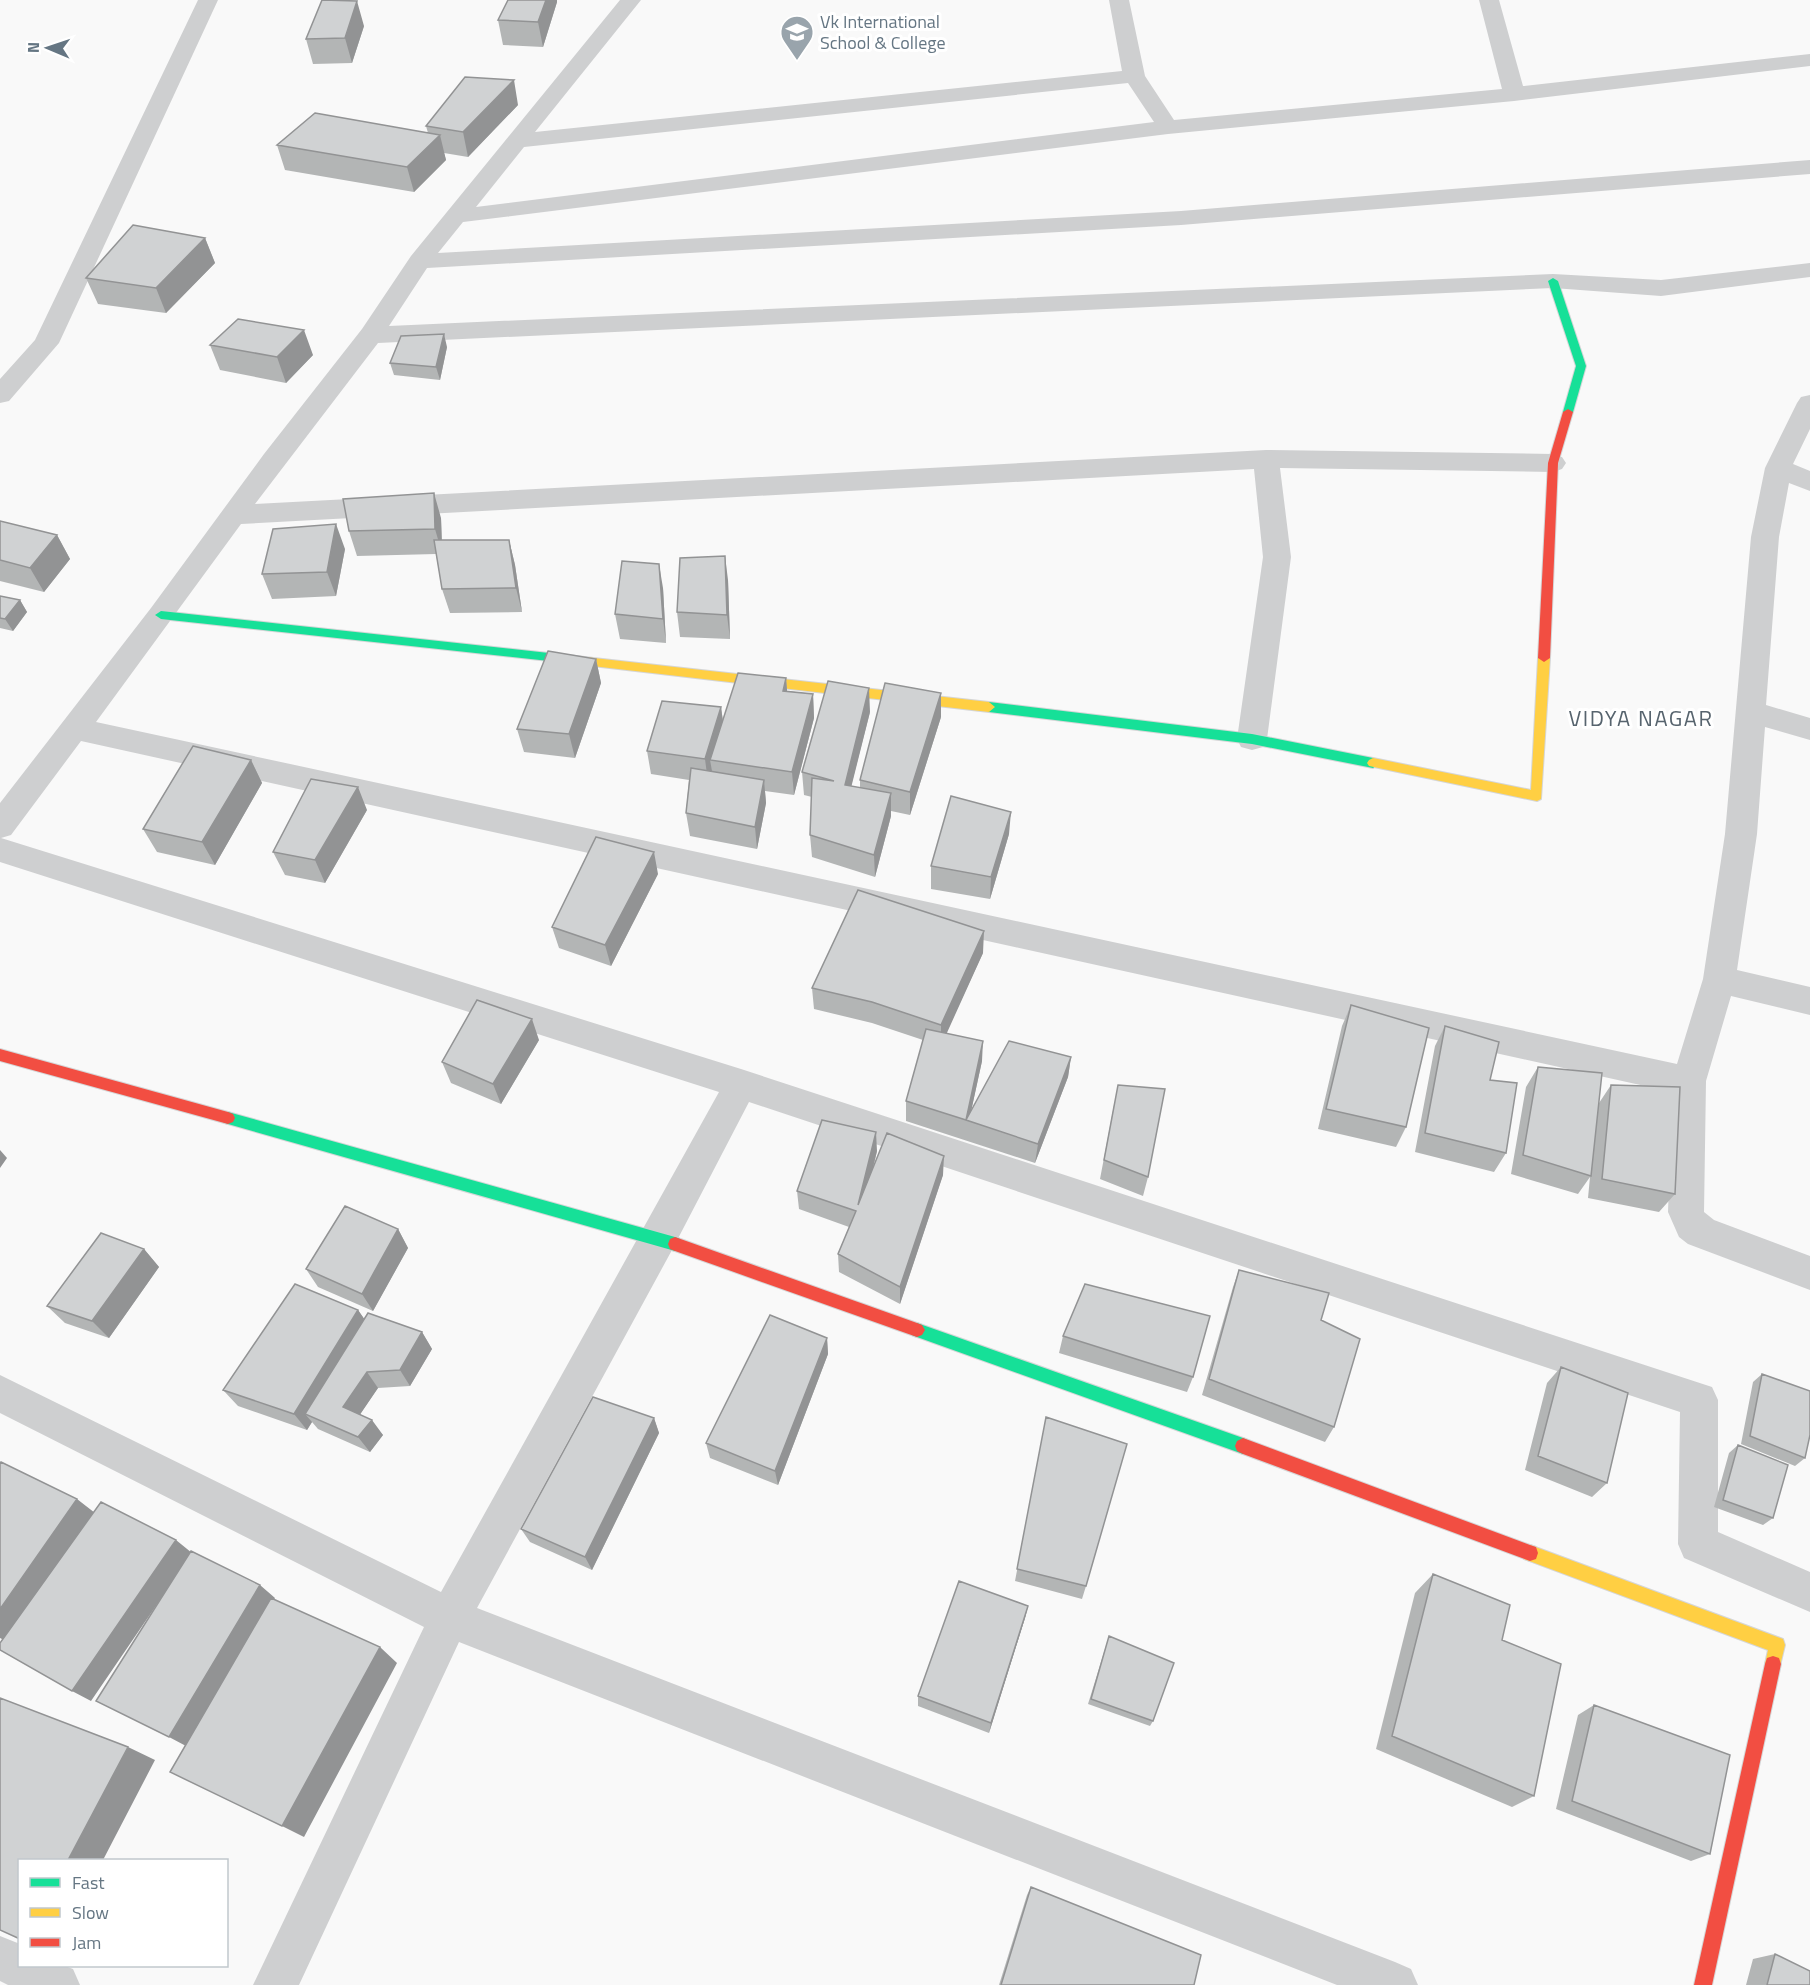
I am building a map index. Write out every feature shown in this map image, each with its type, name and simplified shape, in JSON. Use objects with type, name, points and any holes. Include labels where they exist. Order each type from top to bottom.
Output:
[{"type":"street","points":[[0,395],[46,343],[208,0]]},
{"type":"street","points":[[0,826],[76,729],[233,515],[371,336],[419,261],[631,0]]},
{"type":"street","points":[[1119,0],[1134,76],[1168,127]]},
{"type":"street","points":[[1489,0],[1514,94]]},
{"type":"street","points":[[456,216],[1168,127],[1514,94],[1810,60]]},
{"type":"street","points":[[516,141],[1134,76]]},
{"type":"street","points":[[419,261],[1181,218],[1810,167]]},
{"type":"street","points":[[371,336],[1553,281],[1661,288],[1810,270]]},
{"type":"street","points":[[161,615],[756,680],[1252,739],[1537,796],[1553,463],[1581,366],[1553,281]]},
{"type":"street","points":[[1810,403],[1778,468],[1765,537],[1742,834],[1719,979],[1689,1081],[1686,1212],[1692,1225],[1701,1232],[1810,1273]]},
{"type":"street","points":[[233,515],[1266,459],[1553,463]]},
{"type":"street","points":[[1252,739],[1276,557],[1266,459]]},
{"type":"street","points":[[1778,468],[1810,482]]},
{"type":"street","points":[[1752,712],[1810,729]]},
{"type":"street","points":[[76,729],[1689,1081]]},
{"type":"street","points":[[0,850],[741,1084],[1699,1400],[1698,1544],[1810,1592]]},
{"type":"street","points":[[1719,979],[1810,1001]]},
{"type":"street","points":[[0,1055],[659,1238],[1198,1430],[1777,1645],[1703,1985]]},
{"type":"street","points":[[276,1985],[449,1618],[659,1238],[741,1084]]},
{"type":"street","points":[[0,1393],[449,1618],[1395,1985]]},
{"type":"street","points":[[0,1958],[18,1967]]},
{"type":"street","points":[[19,1967],[57,1985]]},
{"type":"building","points":[[322,0],[357,1],[345,38],[306,39]]},
{"type":"building","points":[[508,0],[546,0],[538,22],[498,20]]},
{"type":"building","points":[[465,77],[514,80],[463,132],[426,126]]},
{"type":"building","points":[[315,113],[440,135],[407,167],[277,145]]},
{"type":"building","points":[[133,225],[205,238],[156,288],[86,278]]},
{"type":"building","points":[[238,319],[304,330],[277,357],[210,345]]},
{"type":"building","points":[[444,334],[436,367],[390,363],[401,336]]},
{"type":"building","points":[[434,493],[435,529],[349,531],[343,499]]},
{"type":"building","points":[[0,521],[57,535],[30,568],[0,560]]},
{"type":"building","points":[[336,524],[327,572],[262,574],[273,529]]},
{"type":"building","points":[[434,540],[509,540],[516,588],[442,589]]},
{"type":"building","points":[[725,556],[727,615],[677,612],[680,558]]},
{"type":"building","points":[[622,561],[659,564],[663,619],[615,614]]},
{"type":"building","points":[[0,596],[20,600],[5,619],[0,618]]},
{"type":"building","points":[[548,651],[596,659],[569,734],[517,729]]},
{"type":"building","points":[[738,673],[786,678],[783,691],[813,694],[792,772],[710,760]]},
{"type":"building","points":[[828,681],[869,688],[845,785],[891,793],[874,855],[810,835],[812,778],[834,781],[802,772]]},
{"type":"building","points":[[885,683],[941,693],[910,792],[860,780]]},
{"type":"building","points":[[662,701],[721,707],[705,759],[647,751]]},
{"type":"building","points":[[193,746],[251,760],[202,842],[143,829]]},
{"type":"building","points":[[691,768],[764,780],[755,827],[686,813]]},
{"type":"building","points":[[311,779],[358,787],[315,860],[273,852]]},
{"type":"building","points":[[951,796],[1011,812],[991,877],[931,866]]},
{"type":"building","points":[[596,837],[654,852],[605,945],[552,927]]},
{"type":"building","points":[[858,890],[984,931],[941,1025],[872,1002],[812,988]]},
{"type":"building","points":[[477,1000],[532,1019],[493,1084],[442,1062]]},
{"type":"building","points":[[1351,1005],[1429,1028],[1406,1127],[1326,1109]]},
{"type":"building","points":[[1445,1026],[1499,1042],[1490,1080],[1517,1083],[1506,1153],[1425,1133]]},
{"type":"building","points":[[926,1029],[983,1041],[966,1120],[906,1101]]},
{"type":"building","points":[[1009,1041],[1071,1057],[1038,1144],[966,1120]]},
{"type":"building","points":[[1538,1067],[1602,1073],[1591,1176],[1523,1155]]},
{"type":"building","points":[[1118,1085],[1165,1089],[1148,1177],[1104,1160]]},
{"type":"building","points":[[1611,1085],[1680,1087],[1675,1194],[1602,1179]]},
{"type":"building","points":[[822,1120],[876,1132],[858,1205],[887,1133],[944,1156],[900,1287],[838,1254],[856,1211],[797,1191]]},
{"type":"building","points":[[345,1206],[398,1229],[362,1294],[306,1269]]},
{"type":"building","points":[[101,1233],[144,1249],[92,1321],[47,1306]]},
{"type":"building","points":[[1239,1270],[1329,1293],[1321,1320],[1360,1339],[1334,1427],[1209,1379]]},
{"type":"building","points":[[295,1284],[358,1310],[294,1414],[223,1390]]},
{"type":"building","points":[[1085,1284],[1210,1316],[1193,1377],[1063,1336]]},
{"type":"building","points":[[368,1313],[422,1332],[400,1370],[367,1372],[343,1407],[372,1420],[358,1437],[305,1414]]},
{"type":"building","points":[[770,1315],[827,1338],[775,1471],[706,1443]]},
{"type":"building","points":[[1561,1367],[1628,1393],[1607,1483],[1538,1456]]},
{"type":"building","points":[[1762,1374],[1810,1391],[1810,1435],[1805,1458],[1750,1436]]},
{"type":"building","points":[[593,1397],[654,1418],[585,1557],[521,1529]]},
{"type":"building","points":[[1046,1417],[1127,1444],[1086,1586],[1017,1569]]},
{"type":"building","points":[[1738,1445],[1788,1465],[1773,1518],[1723,1500]]},
{"type":"building","points":[[1,1462],[77,1499],[0,1609],[0,1464]]},
{"type":"building","points":[[101,1502],[176,1540],[72,1691],[0,1650],[0,1643]]},
{"type":"building","points":[[191,1551],[260,1585],[169,1737],[96,1701]]},
{"type":"building","points":[[1433,1574],[1510,1605],[1502,1640],[1561,1664],[1534,1796],[1392,1736]]},
{"type":"building","points":[[959,1581],[1028,1606],[991,1723],[918,1696]]},
{"type":"building","points":[[271,1598],[380,1647],[282,1826],[170,1772]]},
{"type":"building","points":[[1109,1636],[1174,1663],[1153,1721],[1091,1699]]},
{"type":"building","points":[[0,1698],[128,1747],[69,1859],[18,1859],[18,1938],[0,1930]]},
{"type":"building","points":[[1594,1705],[1730,1755],[1710,1854],[1572,1801]]},
{"type":"building","points":[[1031,1887],[1201,1955],[1194,1985],[1001,1985]]},
{"type":"building","points":[[1775,1954],[1810,1971],[1810,1985],[1767,1985]]},
{"type":"traffic: fast","points":[[1553,281],[1581,366],[1568,412]]},
{"type":"traffic: fast","points":[[161,615],[558,658]]},
{"type":"traffic: fast","points":[[989,707],[1252,739],[1373,763]]},
{"type":"traffic: fast","points":[[228,1118],[675,1244]]},
{"type":"traffic: fast","points":[[917,1330],[1243,1446]]},
{"type":"traffic: slow","points":[[558,658],[989,707]]},
{"type":"traffic: slow","points":[[1373,763],[1537,796],[1544,658]]},
{"type":"traffic: slow","points":[[1530,1553],[1777,1645],[1773,1664]]},
{"type":"traffic: jam","points":[[1544,658],[1553,463],[1568,412]]},
{"type":"traffic: jam","points":[[0,1055],[228,1118]]},
{"type":"traffic: jam","points":[[675,1244],[917,1330]]},
{"type":"traffic: jam","points":[[1243,1446],[1530,1553]]},
{"type":"traffic: jam","points":[[1703,1985],[1773,1664]]},
{"type":"place","name":"Vk International School & College","points":[[797,61]]},
{"type":"district","name":"VIDYA NAGAR","points":[[1641,718]]}]
